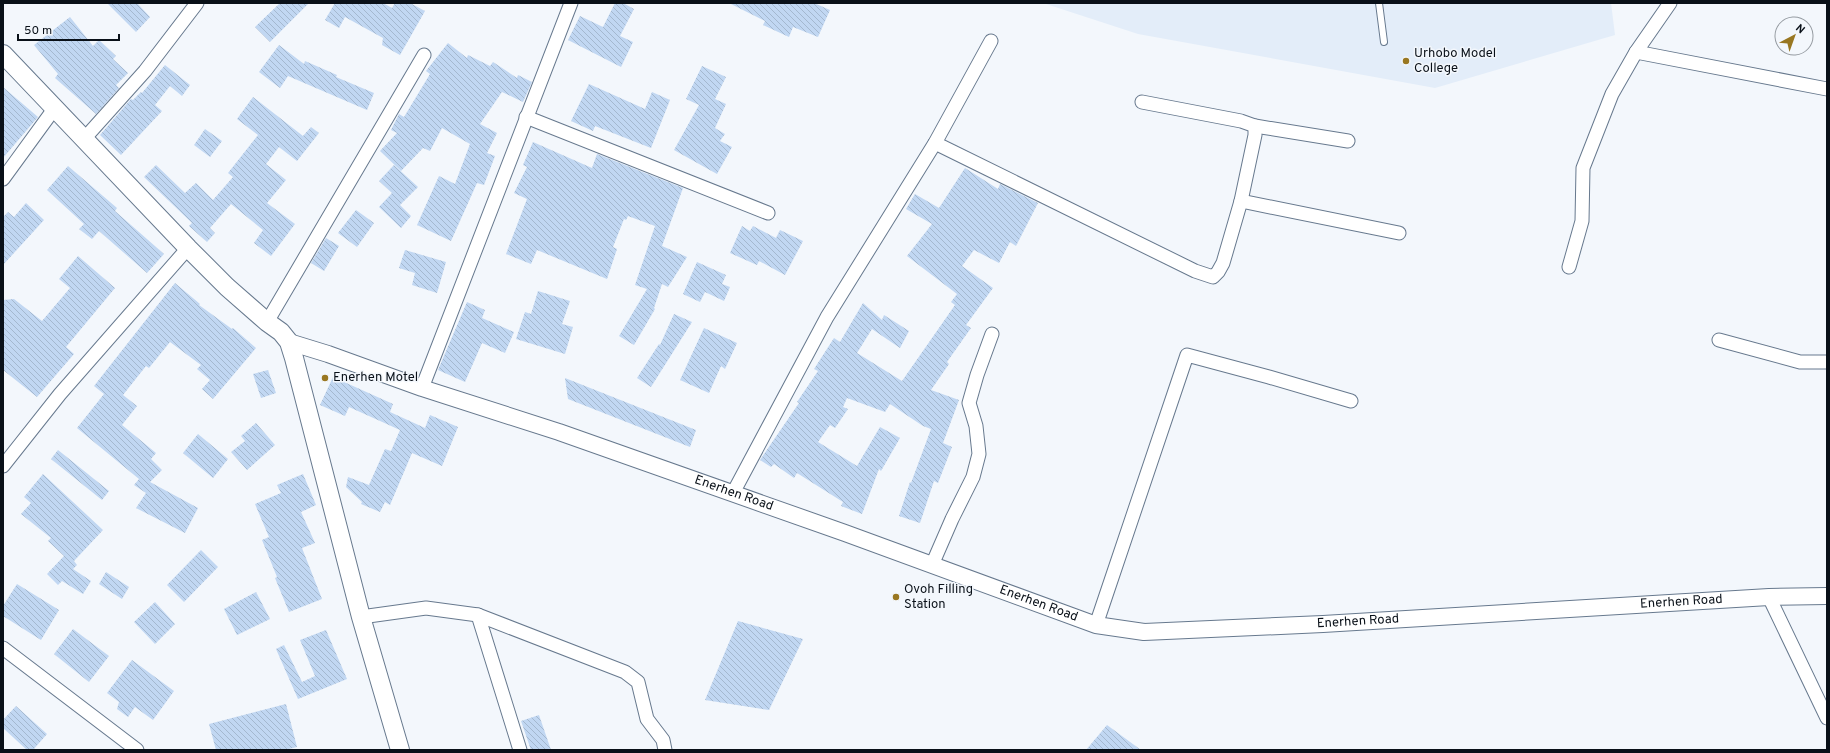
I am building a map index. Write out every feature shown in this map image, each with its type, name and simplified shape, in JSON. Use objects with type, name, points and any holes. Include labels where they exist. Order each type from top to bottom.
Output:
[{"type":"main road","points":[[3,54],[188,248],[227,287],[267,322],[281,332],[289,342],[362,617],[400,750]]},
{"type":"street","points":[[84,138],[145,71],[197,3]]},
{"type":"street","points":[[422,388],[571,3]]},
{"type":"street","points":[[1569,268],[1582,221],[1583,168],[1612,94],[1636,52],[1670,3]]},
{"type":"street","points":[[733,493],[827,317],[935,143],[991,41]]},
{"type":"street","points":[[1636,52],[1827,89]]},
{"type":"street","points":[[267,322],[424,55]]},
{"type":"street","points":[[1142,102],[1241,121],[1255,126],[1348,141]]},
{"type":"street","points":[[3,179],[54,109]]},
{"type":"street","points":[[526,117],[768,213]]},
{"type":"street","points":[[935,143],[1195,271],[1213,277],[1223,263],[1241,201],[1255,135],[1255,126]]},
{"type":"street","points":[[1241,201],[1399,233]]},
{"type":"street","points":[[3,466],[60,394],[188,248]]},
{"type":"street","points":[[932,565],[952,519],[973,477],[979,454],[976,426],[969,404],[976,375],[992,334]]},
{"type":"street","points":[[1719,340],[1800,362],[1827,362]]},
{"type":"street","name":"Enerhen Road","points":[[289,342],[328,354],[422,388],[559,432],[733,493],[1096,625],[1144,632],[1331,624],[1768,597],[1827,596]]},
{"type":"street","points":[[1096,625],[1187,355],[1351,401]]},
{"type":"street","points":[[1768,597],[1827,718]]},
{"type":"street","points":[[362,617],[426,608],[478,615],[625,672],[638,682],[648,720],[663,740],[665,750]]},
{"type":"street","points":[[478,615],[520,750]]},
{"type":"street","points":[[3,648],[137,750]]},
{"type":"lane","points":[[1379,3],[1384,42]]},
{"type":"shaded area","name":"Urhobo Model College","points":[[1043,3],[1611,3],[1615,35],[1435,88],[1138,34]]},
{"type":"building","points":[[107,3],[137,3],[150,17],[136,32]]},
{"type":"building","points":[[280,3],[309,3],[270,42],[255,27]]},
{"type":"building","points":[[335,3],[383,3],[392,8],[395,3],[410,3],[425,11],[400,55],[382,45],[383,38],[345,17],[339,28],[325,20]]},
{"type":"building","points":[[615,3],[623,3],[634,9],[620,36],[633,42],[621,67],[568,40],[580,16],[603,27]]},
{"type":"building","points":[[729,3],[814,3],[830,10],[818,37],[793,27],[789,37],[763,25],[765,21]]},
{"type":"building","points":[[70,17],[93,46],[99,40],[116,56],[113,59],[128,73],[116,85],[119,88],[96,114],[55,78],[58,74],[34,45]]},
{"type":"building","points":[[448,43],[467,58],[468,55],[490,66],[493,62],[517,78],[518,75],[532,82],[523,102],[502,92],[480,124],[497,133],[487,153],[495,156],[484,185],[477,183],[451,241],[417,225],[439,176],[455,184],[470,144],[442,128],[430,151],[423,148],[401,171],[380,151],[397,133],[391,130],[399,114],[404,117],[430,74],[426,71]]},
{"type":"building","points":[[279,45],[304,64],[305,61],[337,75],[336,77],[374,93],[367,110],[288,76],[280,88],[259,72]]},
{"type":"building","points":[[165,65],[190,85],[182,96],[170,86],[155,105],[162,111],[121,155],[100,135],[131,99],[133,100],[141,92],[142,93]]},
{"type":"building","points":[[702,66],[726,77],[715,99],[726,104],[715,128],[725,134],[720,141],[732,147],[717,174],[674,150],[699,105],[686,99]]},
{"type":"building","points":[[589,84],[645,109],[652,92],[670,100],[651,148],[595,126],[593,131],[571,121]]},
{"type":"building","points":[[3,87],[38,117],[3,158]]},
{"type":"building","points":[[253,97],[303,136],[311,127],[319,133],[297,161],[279,147],[266,164],[286,180],[267,203],[295,224],[271,256],[254,243],[263,230],[231,204],[210,228],[215,233],[207,242],[189,226],[192,223],[144,177],[156,165],[185,193],[196,183],[213,200],[233,177],[228,173],[258,135],[237,119]]},
{"type":"building","points":[[205,129],[222,141],[210,157],[194,145]]},
{"type":"building","points":[[533,142],[592,168],[597,154],[683,188],[662,246],[687,257],[668,287],[662,284],[654,308],[655,309],[634,345],[619,336],[647,289],[635,285],[655,226],[628,216],[626,220],[624,219],[613,247],[617,249],[607,279],[537,250],[531,264],[506,254],[527,199],[514,193],[527,167],[523,165]]},
{"type":"building","points":[[394,165],[418,187],[400,205],[411,216],[401,228],[379,207],[392,193],[379,181]]},
{"type":"building","points":[[68,166],[117,208],[115,211],[164,254],[147,273],[99,231],[92,239],[79,229],[84,224],[47,190]]},
{"type":"building","points":[[965,168],[998,189],[1000,184],[1038,203],[1016,246],[1010,242],[999,263],[974,250],[962,266],[993,288],[966,325],[971,328],[947,362],[949,364],[931,390],[959,400],[943,443],[952,447],[938,483],[934,481],[920,523],[899,516],[910,482],[911,483],[931,429],[923,426],[890,404],[885,412],[847,398],[843,407],[848,409],[835,428],[830,425],[818,442],[857,466],[880,427],[900,438],[881,471],[879,469],[862,514],[841,506],[843,502],[797,473],[794,478],[774,464],[771,467],[760,460],[799,403],[797,402],[818,371],[814,369],[834,338],[840,342],[863,303],[882,320],[884,315],[909,331],[900,348],[872,329],[857,353],[902,381],[955,305],[951,302],[957,294],[907,256],[932,224],[906,209],[915,194],[939,208]]},
{"type":"building","points":[[26,203],[44,220],[3,265],[3,217],[8,212],[14,217]]},
{"type":"building","points":[[356,210],[374,223],[357,247],[338,233]]},
{"type":"building","points":[[742,226],[750,231],[753,226],[776,238],[780,230],[803,241],[785,275],[759,261],[757,265],[730,253]]},
{"type":"building","points":[[326,238],[339,246],[324,271],[311,263]]},
{"type":"building","points":[[405,250],[446,262],[437,293],[412,285],[415,273],[399,268]]},
{"type":"building","points":[[78,256],[115,288],[66,347],[74,354],[37,397],[3,370],[3,300],[14,299],[42,321],[70,288],[59,279]]},
{"type":"building","points":[[697,262],[726,275],[722,284],[730,287],[724,301],[705,292],[700,302],[683,294]]},
{"type":"building","points":[[175,283],[200,304],[199,305],[232,329],[233,328],[256,348],[213,399],[202,389],[210,380],[197,369],[201,365],[170,342],[149,368],[146,366],[123,395],[137,406],[122,425],[156,453],[151,459],[162,470],[150,482],[198,508],[185,533],[136,508],[146,493],[134,485],[139,479],[77,428],[104,394],[94,386]]},
{"type":"building","points":[[538,291],[570,301],[562,324],[573,327],[565,354],[516,339],[525,312],[531,314]]},
{"type":"building","points":[[467,302],[485,310],[482,318],[514,332],[505,353],[482,343],[465,382],[438,370]]},
{"type":"building","points":[[674,314],[692,322],[651,387],[637,378],[659,344],[660,345]]},
{"type":"building","points":[[704,328],[737,343],[725,369],[721,366],[709,393],[680,380]]},
{"type":"building","points":[[268,370],[276,393],[261,398],[253,374]]},
{"type":"building","points":[[333,377],[393,404],[390,412],[425,428],[430,415],[458,427],[442,466],[412,453],[390,505],[385,502],[380,512],[361,504],[362,502],[346,487],[348,477],[369,485],[385,449],[391,451],[400,430],[349,407],[345,416],[320,405]]},
{"type":"building","points":[[565,378],[696,430],[690,447],[568,399]]},
{"type":"building","points":[[256,423],[275,445],[247,470],[231,452],[245,441],[241,436]]},
{"type":"building","points":[[198,434],[228,459],[213,478],[183,453]]},
{"type":"building","points":[[58,450],[109,491],[102,500],[51,459]]},
{"type":"building","points":[[43,474],[103,530],[74,561],[77,565],[73,569],[91,581],[83,594],[62,581],[58,585],[47,574],[64,556],[48,541],[51,538],[21,514],[31,503],[24,497]]},
{"type":"building","points":[[303,474],[316,505],[301,512],[315,543],[302,548],[322,599],[289,612],[262,540],[269,537],[255,504],[281,493],[277,485]]},
{"type":"building","points":[[201,550],[218,567],[184,602],[167,585]]},
{"type":"building","points":[[106,572],[129,587],[122,599],[99,584]]},
{"type":"building","points":[[17,584],[59,610],[41,640],[3,616],[3,606]]},
{"type":"building","points":[[256,592],[270,619],[237,635],[224,609]]},
{"type":"building","points":[[155,602],[175,624],[155,644],[134,622]]},
{"type":"building","points":[[738,621],[803,639],[769,710],[705,700]]},
{"type":"building","points":[[73,629],[109,656],[89,682],[54,654]]},
{"type":"building","points":[[326,630],[347,679],[298,699],[276,649],[284,645],[302,682],[315,676],[300,640]]},
{"type":"building","points":[[132,660],[174,691],[153,720],[135,707],[128,717],[117,709],[119,702],[107,693]]},
{"type":"building","points":[[286,704],[297,747],[285,750],[216,750],[209,724]]},
{"type":"building","points":[[16,706],[47,734],[33,750],[27,750],[3,728],[3,720]]},
{"type":"building","points":[[539,715],[551,750],[531,750],[521,721]]},
{"type":"building","points":[[1107,725],[1141,750],[1086,750]]},
{"type":"place","name":"Urhobo Model College","points":[[1406,61]]},
{"type":"place","name":"Enerhen Motel","points":[[325,378]]},
{"type":"place","name":"Ovoh Filling Station","points":[[896,597]]}]
